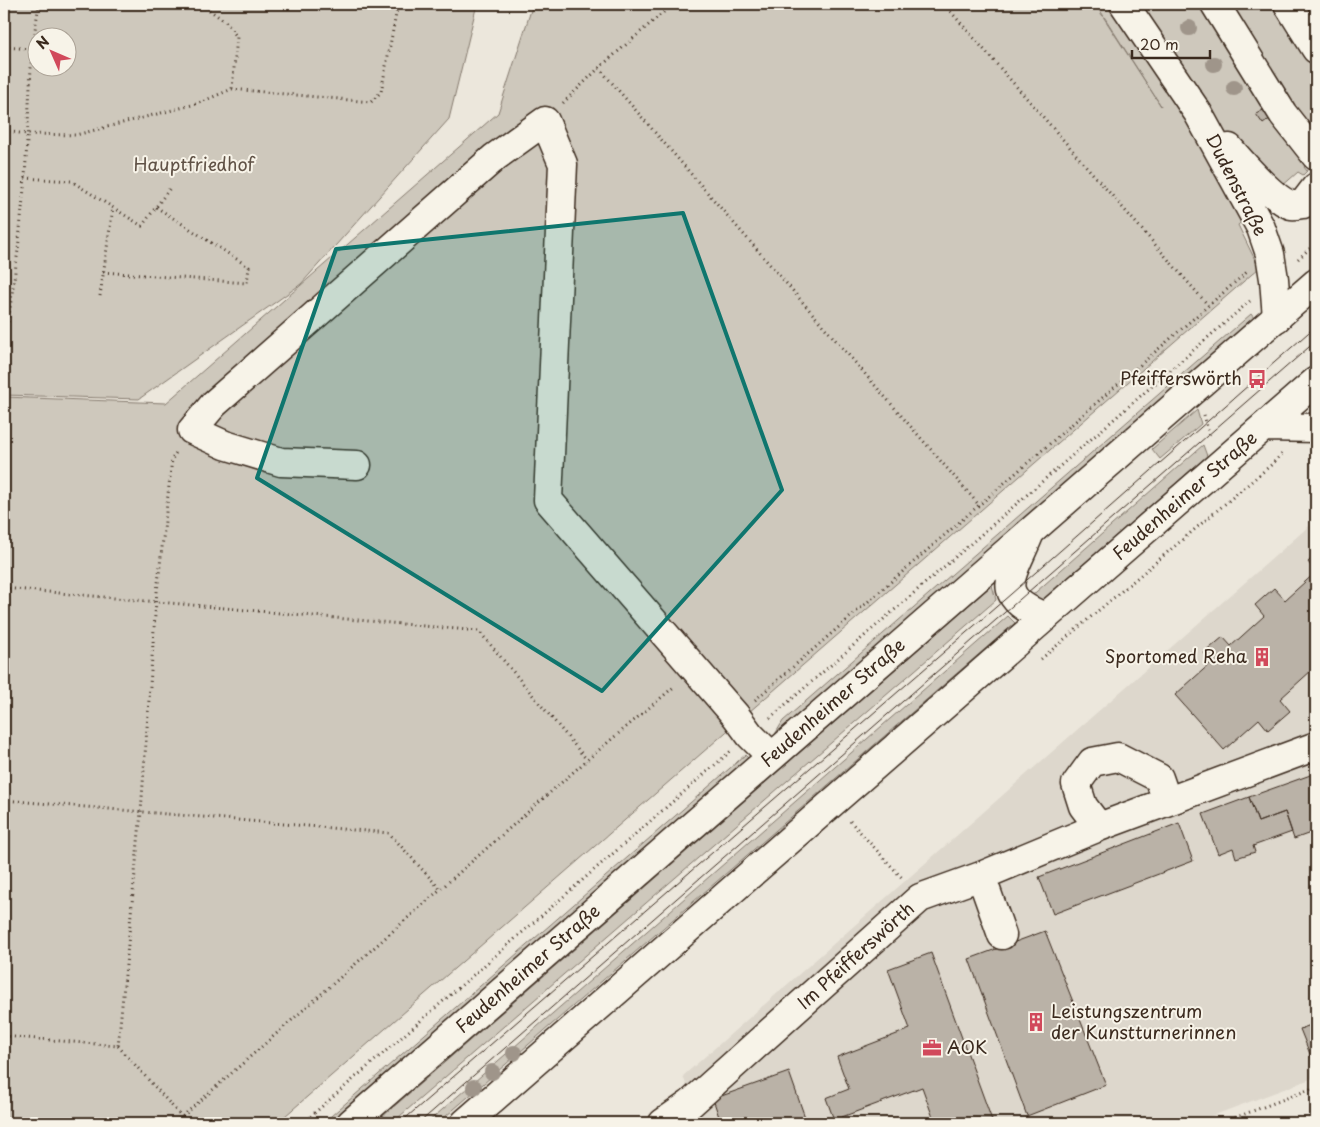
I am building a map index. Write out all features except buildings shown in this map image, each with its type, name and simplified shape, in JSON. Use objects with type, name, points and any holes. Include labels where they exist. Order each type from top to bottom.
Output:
[{"type":"main road","name":"Dudenstraße","points":[[1124,4],[1198,113],[1261,228],[1270,254],[1262,275],[1277,318]]},
{"type":"main road","points":[[1215,4],[1284,114],[1316,156]]},
{"type":"main road","points":[[1288,4],[1316,49]]},
{"type":"main road","name":"Dudenstraße","points":[[1198,113],[1284,177],[1315,194]]},
{"type":"main road","points":[[1284,114],[1316,139]]},
{"type":"main road","points":[[356,465],[281,462],[225,446],[192,430],[214,404],[495,157],[545,121],[563,164],[548,500],[771,756]]},
{"type":"main road","name":"Feudenheimer Straße","points":[[351,1123],[1316,283]]},
{"type":"main road","name":"Feudenheimer Straße","points":[[465,1123],[1316,382]]},
{"type":"main road","points":[[1264,427],[1316,428]]},
{"type":"main road","points":[[1030,532],[1009,585],[1011,594],[1018,602],[1029,611],[1045,617]]},
{"type":"main road","name":"Im Pfeifferswörth","points":[[662,1123],[692,1102],[920,898],[980,876],[1099,827],[1316,746]]},
{"type":"main road","points":[[1099,827],[1083,806],[1076,784],[1092,762],[1118,757],[1159,778],[1168,801]]},
{"type":"main road","points":[[980,876],[1002,935]]},
{"type":"path","points":[[35,28],[39,4]]},
{"type":"path","points":[[201,4],[226,22],[237,37],[232,90]]},
{"type":"path","points":[[4,131],[76,136],[196,104],[232,90],[371,102],[381,92],[398,4]]},
{"type":"path","points":[[545,121],[599,68],[673,4]]},
{"type":"path","points":[[944,4],[1208,305]]},
{"type":"path","points":[[4,47],[28,48]]},
{"type":"path","points":[[599,68],[979,505]]},
{"type":"path","points":[[4,322],[8,323],[18,250],[25,178],[30,78]]},
{"type":"path","points":[[25,178],[71,181],[142,226],[170,188]]},
{"type":"path","points":[[100,296],[113,207]]},
{"type":"path","points":[[103,272],[248,283],[249,267],[156,207]]},
{"type":"path","points":[[303,1123],[743,726],[979,505],[1208,305],[1316,243]]},
{"type":"path","points":[[743,726],[1262,275]]},
{"type":"path","points":[[1204,412],[1212,444]]},
{"type":"path","points":[[118,1046],[141,812],[156,601],[172,459],[192,430]]},
{"type":"path","points":[[4,588],[479,631],[588,760]]},
{"type":"path","points":[[175,1123],[588,760],[695,669]]},
{"type":"path","points":[[4,800],[389,833],[441,890]]},
{"type":"path","points":[[850,821],[920,898]]},
{"type":"path","points":[[4,1036],[118,1046],[182,1117]]},
{"type":"path","points":[[1221,1123],[1228,1122],[1316,1087]]},
{"type":"highlighted area","points":[[683,213],[782,490],[602,691],[257,478],[336,249]]},
{"type":"shaded area","points":[[1316,520],[1316,1077],[1193,1123],[700,1123],[683,1076]]},
{"type":"green space","name":"Hauptfriedhof","points":[[4,4],[477,4],[449,119],[301,284],[139,399],[4,395]]},
{"type":"green space","points":[[533,4],[1095,4],[1161,106],[1096,4],[1276,4],[1316,69],[1316,156],[1304,167],[1307,171],[1303,175],[1298,172],[1238,225],[1259,268],[277,1123],[4,1123],[4,397],[166,403],[498,113]]},
{"type":"green space","points":[[1251,314],[1254,318],[774,736],[783,721]]},
{"type":"green space","points":[[1197,410],[1201,424],[1160,459],[1152,449]]},
{"type":"green space","points":[[1203,445],[1207,456],[1038,604],[1028,599]]},
{"type":"green space","points":[[992,585],[996,600],[392,1123],[375,1123]]},
{"type":"green space","points":[[1008,616],[1015,623],[438,1123],[427,1123]]},
{"type":"green space","points":[[745,755],[749,759],[330,1123],[323,1123]]},
{"type":"tram line","points":[[400,1123],[1011,594],[1316,326]]},
{"type":"tram line","points":[[419,1123],[1316,341]]},
{"type":"place","name":"Pfeifferswörth","points":[[1257,379]]},
{"type":"place","name":"Sportomed Reha","points":[[1262,657]]},
{"type":"place","name":"Leistungszentrum der Kunstturnerinnen","points":[[1036,1022]]},
{"type":"place","name":"AOK","points":[[932,1048]]}]
